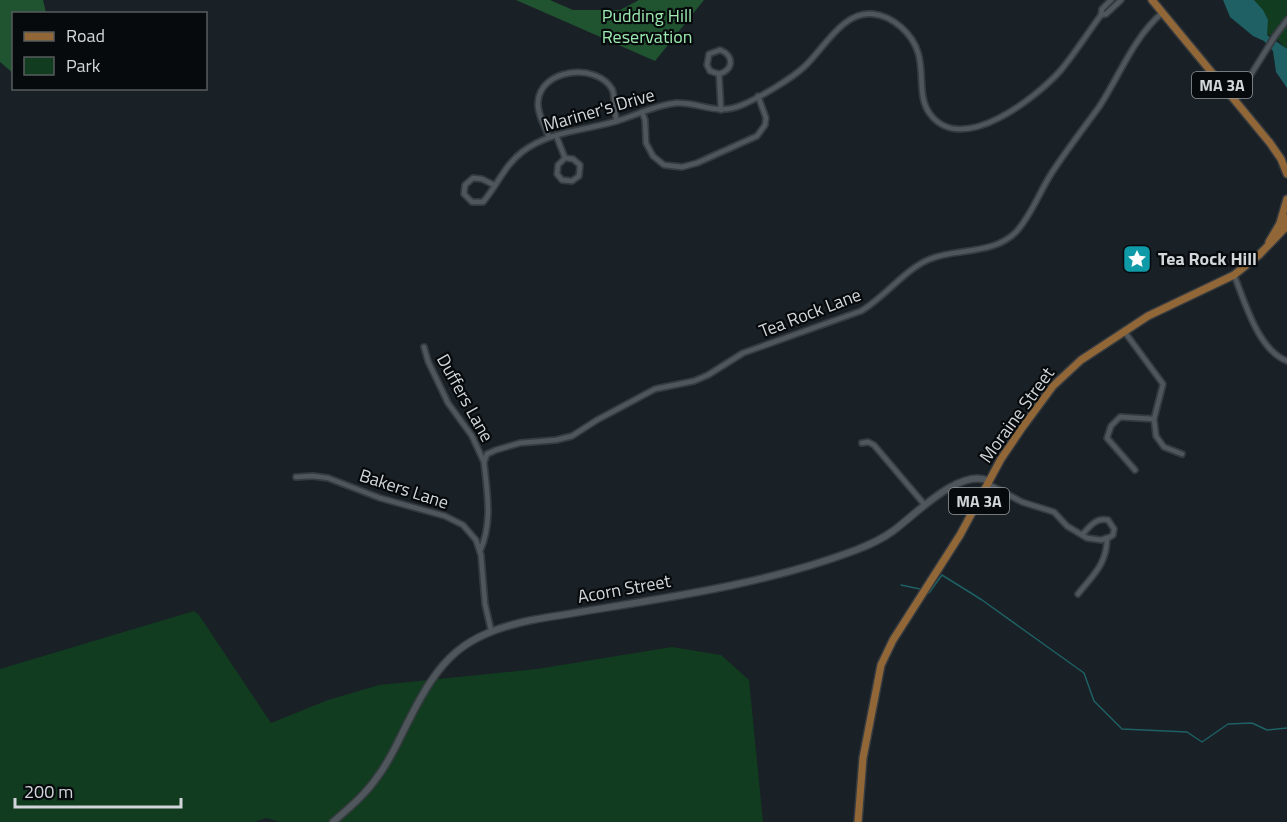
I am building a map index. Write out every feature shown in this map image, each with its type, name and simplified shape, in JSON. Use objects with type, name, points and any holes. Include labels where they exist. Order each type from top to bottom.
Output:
[{"type":"main road","name":"MA 3A","points":[[1152,0],[1276,152],[1287,174]]},
{"type":"main road","name":"MA 3A","points":[[1283,226],[1287,199]]},
{"type":"main road","name":"Moraine Street","points":[[858,822],[863,758],[881,665],[892,640],[960,535],[1006,451],[1053,386],[1080,360],[1124,331],[1177,301],[1234,275],[1277,238],[1287,218]]},
{"type":"main road","name":"Moraine Street","points":[[1266,248],[1283,226]]},
{"type":"main road","points":[[1277,238],[1287,232]]},
{"type":"main road","name":"Acorn Street","points":[[333,822],[358,800],[379,776],[392,756],[421,697],[440,669],[465,644],[490,630],[532,620],[726,586],[828,559],[859,549],[883,537],[934,497],[971,479],[982,478],[989,482]]},
{"type":"street","points":[[1111,0],[1102,9],[1101,15],[1106,14],[1121,0]]},
{"type":"street","name":"Tea Rock Lane","points":[[484,462],[488,454],[496,450],[520,443],[556,440],[572,436],[655,389],[694,381],[708,375],[743,352],[861,311],[876,302],[921,263],[930,259],[982,249],[1011,236],[1018,229],[1051,175],[1098,108],[1140,37],[1162,13]]},
{"type":"street","name":"Mariner's Drive","points":[[494,186],[482,179],[473,178],[465,185],[464,194],[472,202],[483,202],[514,159],[549,137],[616,121],[658,106],[680,103],[721,110],[743,105],[804,67],[843,24],[853,17],[866,14],[880,15],[899,25],[910,37],[918,52],[922,69],[923,96],[931,115],[945,126],[968,129],[978,127],[1004,115],[1041,89],[1067,62],[1101,15]]},
{"type":"street","points":[[1235,100],[1287,20]]},
{"type":"street","points":[[720,50],[726,52],[731,64],[725,73],[719,75],[710,71],[707,59],[714,51],[720,50]]},
{"type":"street","points":[[549,137],[538,99],[550,82],[574,72],[593,74],[606,82],[614,95],[613,110],[616,121]]},
{"type":"street","points":[[719,75],[721,110]]},
{"type":"street","points":[[642,112],[645,120],[646,143],[653,156],[664,165],[682,167],[697,163],[757,136],[765,125],[766,118],[758,96]]},
{"type":"street","points":[[556,135],[565,158]]},
{"type":"street","points":[[565,158],[573,159],[580,165],[579,176],[572,181],[562,180],[558,174],[558,165],[565,158]]},
{"type":"street","points":[[1234,275],[1263,341],[1274,354],[1287,361]]},
{"type":"street","points":[[1124,331],[1163,384],[1154,419],[1156,436],[1164,447],[1182,454]]},
{"type":"street","name":"Duffers Lane","points":[[424,347],[428,361],[448,403],[472,436],[484,462]]},
{"type":"street","points":[[1135,470],[1107,438],[1111,426],[1120,417],[1154,419]]},
{"type":"street","points":[[862,443],[868,442],[874,445],[924,504]]},
{"type":"street","points":[[480,551],[485,540],[489,513],[484,462]]},
{"type":"street","name":"Bakers Lane","points":[[296,477],[328,478],[380,498],[452,519],[472,533],[483,562],[485,604],[490,630]]},
{"type":"street","points":[[989,482],[1022,502],[1054,512],[1067,526],[1082,535],[1094,539],[1107,538],[1113,535],[1114,529],[1108,520],[1097,520],[1082,535]]},
{"type":"street","points":[[1078,594],[1103,562],[1107,550],[1107,538]]},
{"type":"green space","points":[[0,0],[43,0],[46,12],[12,12],[12,72],[0,62]]},
{"type":"green space","name":"Pudding Hill Reservation","points":[[516,0],[550,0],[573,10],[620,10],[639,0],[704,0],[655,61]]},
{"type":"green space","points":[[1254,0],[1287,0],[1287,51],[1275,36],[1267,35],[1265,15]]},
{"type":"green space","points":[[194,611],[199,615],[271,723],[328,700],[379,685],[537,669],[672,647],[721,655],[749,680],[763,822],[280,822],[266,818],[254,822],[0,822],[0,669]]},
{"type":"water","points":[[1223,0],[1254,0],[1263,10],[1268,20],[1267,35],[1287,49],[1287,88],[1276,72],[1273,51],[1264,41],[1253,36],[1230,17]]},
{"type":"waterway","points":[[929,593],[942,575],[982,600],[1084,673],[1094,701],[1122,729],[1187,732],[1202,742],[1228,724],[1252,723],[1267,730],[1287,728]]},
{"type":"waterway","points":[[901,585],[920,589]]},
{"type":"place","name":"Tea Rock Hill","points":[[1137,259]]}]
